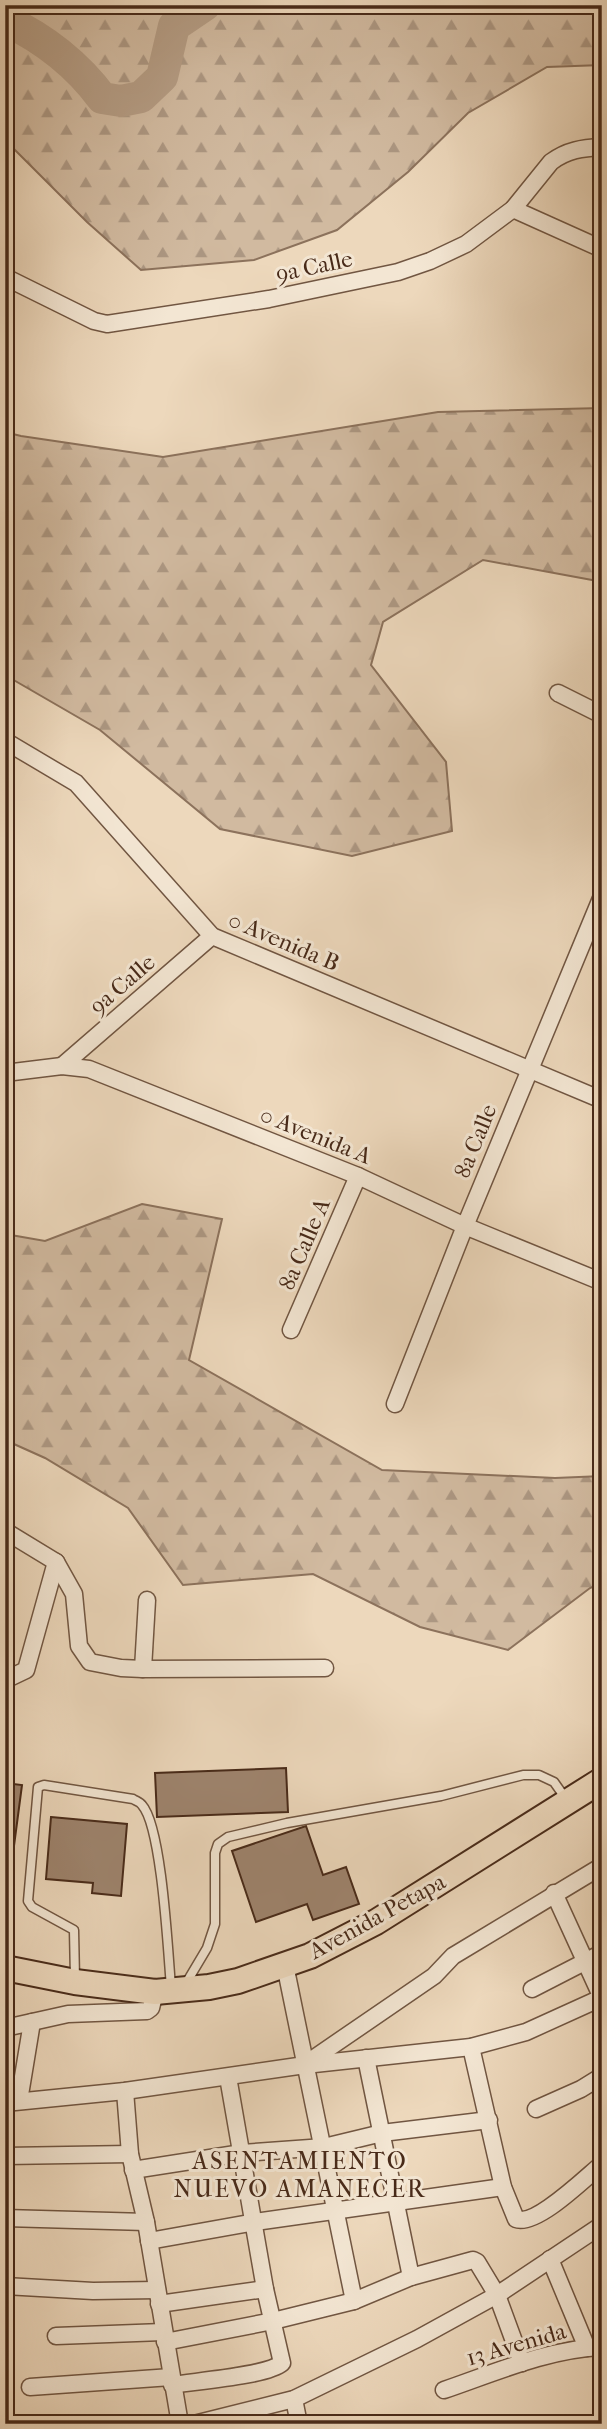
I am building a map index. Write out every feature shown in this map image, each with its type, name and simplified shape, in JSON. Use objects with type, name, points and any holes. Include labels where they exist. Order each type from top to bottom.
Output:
[{"type":"main road","name":"Avenida Petapa","points":[[5,1968],[75,1982],[169,1991],[238,1981],[310,1956],[376,1922],[602,1780]]},
{"type":"street","name":"9a Calle","points":[[5,277],[94,321],[107,324],[269,299],[398,272],[466,244],[513,209],[557,157],[572,150],[602,147]]},
{"type":"street","points":[[513,209],[602,249]]},
{"type":"street","points":[[558,693],[602,715]]},
{"type":"street","name":"0 Avenida B","points":[[5,741],[76,783],[212,936],[602,1100]]},
{"type":"street","name":"8a Calle","points":[[395,1405],[529,1069],[598,912],[602,895]]},
{"type":"street","name":"9a Calle","points":[[62,1066],[212,936]]},
{"type":"street","name":"0 Avenida A","points":[[5,1073],[62,1066],[89,1069],[358,1176],[465,1226],[602,1282]]},
{"type":"street","name":"8a Calle A","points":[[291,1330],[358,1176]]},
{"type":"street","points":[[5,1531],[56,1562],[74,1594],[79,1646],[90,1662],[143,1669],[325,1668]]},
{"type":"street","points":[[5,1680],[26,1670],[56,1562]]},
{"type":"street","points":[[143,1669],[147,1600]]},
{"type":"street","points":[[305,2064],[434,1976],[453,1956],[602,1867]]},
{"type":"street","points":[[32,2022],[12,2102],[125,2091],[305,2064],[471,2047],[526,2032],[602,1998],[555,1894]]},
{"type":"street","points":[[532,1989],[602,1953]]},
{"type":"street","points":[[285,1965],[354,2301]]},
{"type":"street","points":[[68,2014],[75,1982]]},
{"type":"street","points":[[5,2028],[68,2014],[147,2011],[169,1991]]},
{"type":"street","points":[[471,2047],[503,2186],[516,2219],[522,2221],[556,2203],[602,2164]]},
{"type":"street","points":[[366,2058],[411,2277]]},
{"type":"street","points":[[536,2109],[581,2089],[602,2076]]},
{"type":"street","points":[[30,2387],[171,2381],[256,2373],[282,2363],[265,2289],[228,2077]]},
{"type":"street","points":[[125,2091],[131,2162],[146,2222],[180,2424]]},
{"type":"street","points":[[5,2156],[131,2162],[242,2154],[324,2147],[382,2133],[489,2120]]},
{"type":"street","points":[[149,2241],[255,2222],[503,2186]]},
{"type":"street","points":[[5,2218],[146,2222]]},
{"type":"street","points":[[194,2424],[294,2399],[417,2339],[497,2295],[602,2225]]},
{"type":"street","points":[[550,2259],[594,2348]]},
{"type":"street","points":[[56,2336],[164,2337],[273,2321],[354,2301],[411,2277],[476,2260],[497,2295],[522,2363]]},
{"type":"street","points":[[5,2286],[158,2297],[265,2289]]},
{"type":"street","name":"13 Avenida","points":[[444,2390],[522,2363],[594,2348]]},
{"type":"street","points":[[294,2399],[299,2424]]},
{"type":"lane","points":[[169,1991],[207,1948],[215,1924],[215,1853],[218,1844],[228,1838],[287,1824],[441,1796],[523,1775],[539,1775],[554,1782],[568,1801]]},
{"type":"lane","points":[[75,1982],[74,1930],[32,1907],[28,1901],[38,1787],[44,1784],[133,1799],[142,1805],[154,1840],[163,1888],[169,1991]]},
{"type":"green space","points":[[5,5],[602,5],[602,65],[547,67],[468,113],[408,172],[337,230],[254,260],[141,270],[87,222],[5,140]]},
{"type":"green space","points":[[602,408],[602,586],[592,580],[483,560],[383,622],[371,665],[446,762],[452,831],[352,856],[220,829],[100,730],[5,675],[5,432],[163,457],[438,412]]},
{"type":"green space","points":[[142,1204],[222,1219],[189,1360],[382,1470],[555,1478],[602,1476],[602,1583],[590,1588],[508,1650],[420,1627],[313,1574],[183,1585],[128,1508],[45,1458],[5,1440],[5,1234],[45,1241]]},
{"type":"building","points":[[286,1768],[288,1812],[157,1817],[155,1773]]},
{"type":"building","points":[[5,1783],[22,1785],[14,1846],[5,1845]]},
{"type":"building","points":[[51,1817],[127,1824],[121,1896],[92,1893],[93,1883],[46,1879]]},
{"type":"building","points":[[306,1826],[323,1875],[346,1867],[359,1904],[313,1920],[307,1904],[256,1922],[232,1851]]},
{"type":"waterway","points":[[5,20],[59,53],[82,74],[102,98],[121,101],[141,97],[162,77],[174,26],[205,5]]},
{"type":"district","name":"ASENTAMIENTO NUEVO AMANECER","points":[[300,2175]]}]
